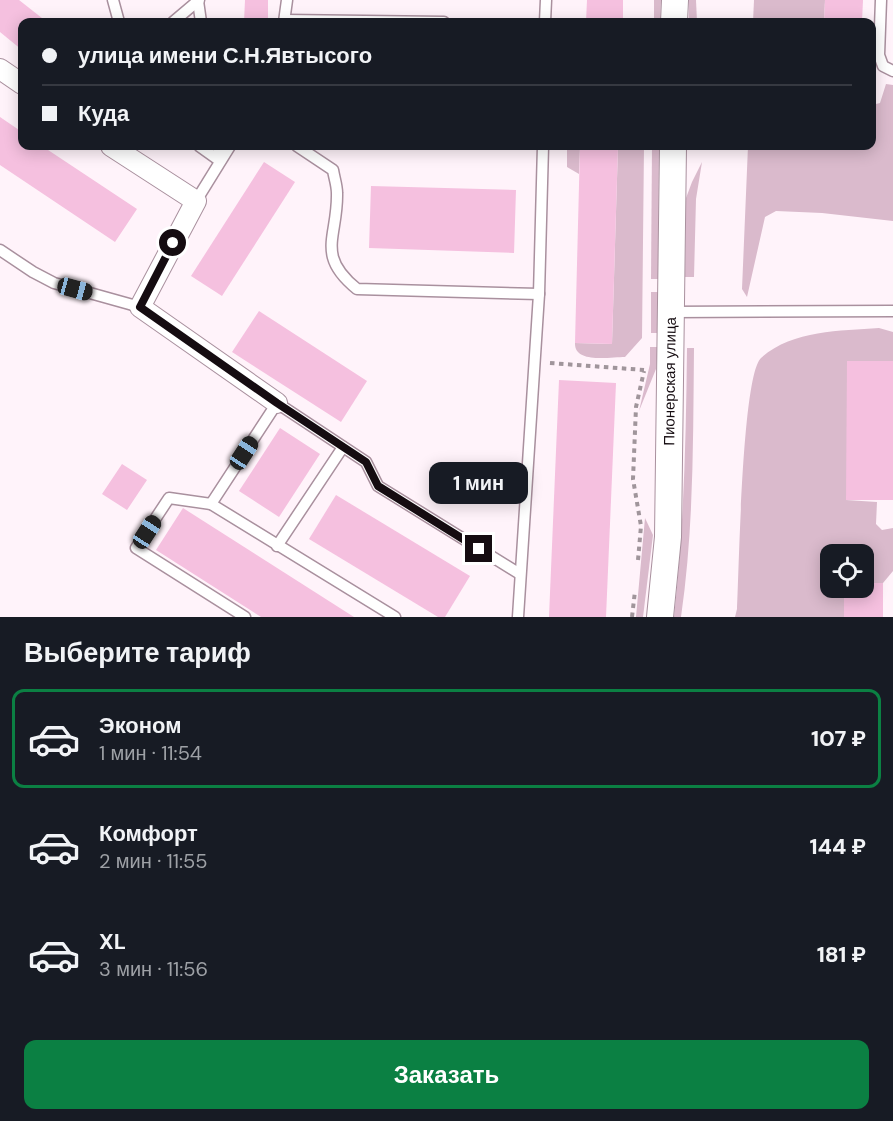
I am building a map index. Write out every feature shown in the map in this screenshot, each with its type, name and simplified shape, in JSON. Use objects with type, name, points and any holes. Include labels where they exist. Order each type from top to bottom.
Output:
[{"type":"street","points":[[674,18],[675,0]]},
{"type":"street","points":[[0,69],[18,81]]},
{"type":"street","points":[[117,150],[196,201],[140,307],[277,403]]},
{"type":"street","name":"Пионерская улица","points":[[660,617],[668,537],[673,150]]},
{"type":"lane","points":[[178,18],[199,0]]},
{"type":"lane","points":[[199,0],[201,18]]},
{"type":"lane","points":[[285,18],[287,0]]},
{"type":"lane","points":[[545,18],[546,0]]},
{"type":"lane","points":[[881,0],[879,55],[883,66],[893,71]]},
{"type":"lane","points":[[111,1],[117,18]]},
{"type":"lane","points":[[205,150],[220,161]]},
{"type":"lane","points":[[219,150],[220,161]]},
{"type":"lane","points":[[196,201],[227,150]]},
{"type":"lane","points":[[303,150],[333,170],[337,194],[332,257],[343,277],[357,289],[539,294]]},
{"type":"lane","points":[[518,617],[539,294],[543,150]]},
{"type":"lane","points":[[0,250],[54,283],[140,307]]},
{"type":"lane","points":[[671,312],[893,311]]},
{"type":"lane","points":[[211,504],[277,403],[366,462],[378,486],[520,574]]},
{"type":"lane","points":[[277,546],[343,447]]},
{"type":"lane","points":[[245,617],[136,549],[169,498],[211,504],[395,617]]},
{"type":"path","points":[[638,561],[642,526],[633,479],[636,407],[645,360]]},
{"type":"path","points":[[543,363],[644,370]]},
{"type":"path","points":[[632,617],[636,585]]},
{"type":"shaded area","points":[[654,0],[661,0],[660,18],[654,18]]},
{"type":"shaded area","points":[[689,0],[696,0],[697,18],[689,18]]},
{"type":"shaded area","points":[[754,0],[825,0],[824,18],[753,18]]},
{"type":"shaded area","points":[[886,84],[893,85],[893,221],[822,213],[776,211],[765,217],[747,297],[742,289],[748,150],[876,150],[876,104],[880,103]]},
{"type":"shaded area","points":[[567,150],[580,150],[579,174],[567,167]]},
{"type":"shaded area","points":[[618,150],[644,150],[642,338],[625,357],[586,357],[576,350],[575,343],[612,344]]},
{"type":"shaded area","points":[[652,150],[659,150],[658,279],[651,279]]},
{"type":"shaded area","points":[[702,162],[696,199],[694,277],[685,277],[686,198]]},
{"type":"shaded area","points":[[651,292],[658,292],[658,333],[651,333]]},
{"type":"shaded area","points":[[879,328],[893,332],[893,361],[846,500],[877,502],[876,524],[882,530],[893,528],[893,571],[883,583],[874,583],[874,544],[820,544],[820,598],[844,598],[844,617],[735,617],[746,436],[755,372],[761,358],[773,349],[802,337],[833,331]]},
{"type":"shaded area","points":[[650,347],[658,347],[656,369],[639,411],[650,364]]},
{"type":"shaded area","points":[[687,348],[694,348],[691,517],[681,617],[674,617],[684,482]]},
{"type":"shaded area","points":[[645,518],[653,535],[643,617],[636,617]]},
{"type":"building","points":[[0,0],[19,0],[42,18],[18,18],[18,47],[0,32]]},
{"type":"building","points":[[245,0],[268,0],[268,18],[244,18]]},
{"type":"building","points":[[587,0],[623,0],[623,18],[586,18]]},
{"type":"building","points":[[825,0],[863,0],[862,18],[824,18]]},
{"type":"building","points":[[0,117],[18,129],[18,150],[48,150],[137,209],[115,242],[0,165]]},
{"type":"building","points":[[580,150],[618,150],[612,344],[575,343]]},
{"type":"building","points":[[264,162],[295,182],[222,296],[191,276]]},
{"type":"building","points":[[371,186],[516,190],[514,253],[369,248]]},
{"type":"building","points":[[259,311],[367,381],[341,422],[232,352]]},
{"type":"building","points":[[847,361],[893,361],[893,500],[846,500]]},
{"type":"building","points":[[559,380],[616,383],[606,617],[549,617]]},
{"type":"building","points":[[280,428],[320,454],[279,517],[239,491]]},
{"type":"building","points":[[122,464],[147,480],[127,510],[102,494]]},
{"type":"building","points":[[336,495],[470,576],[445,617],[438,617],[309,539]]},
{"type":"building","points":[[183,508],[354,617],[261,617],[156,550]]},
{"type":"building","points":[[874,583],[883,583],[883,617],[844,617],[844,598],[874,598]]},
{"type":"route","points":[[173,243],[140,307],[366,462],[378,486],[479,549]]}]
